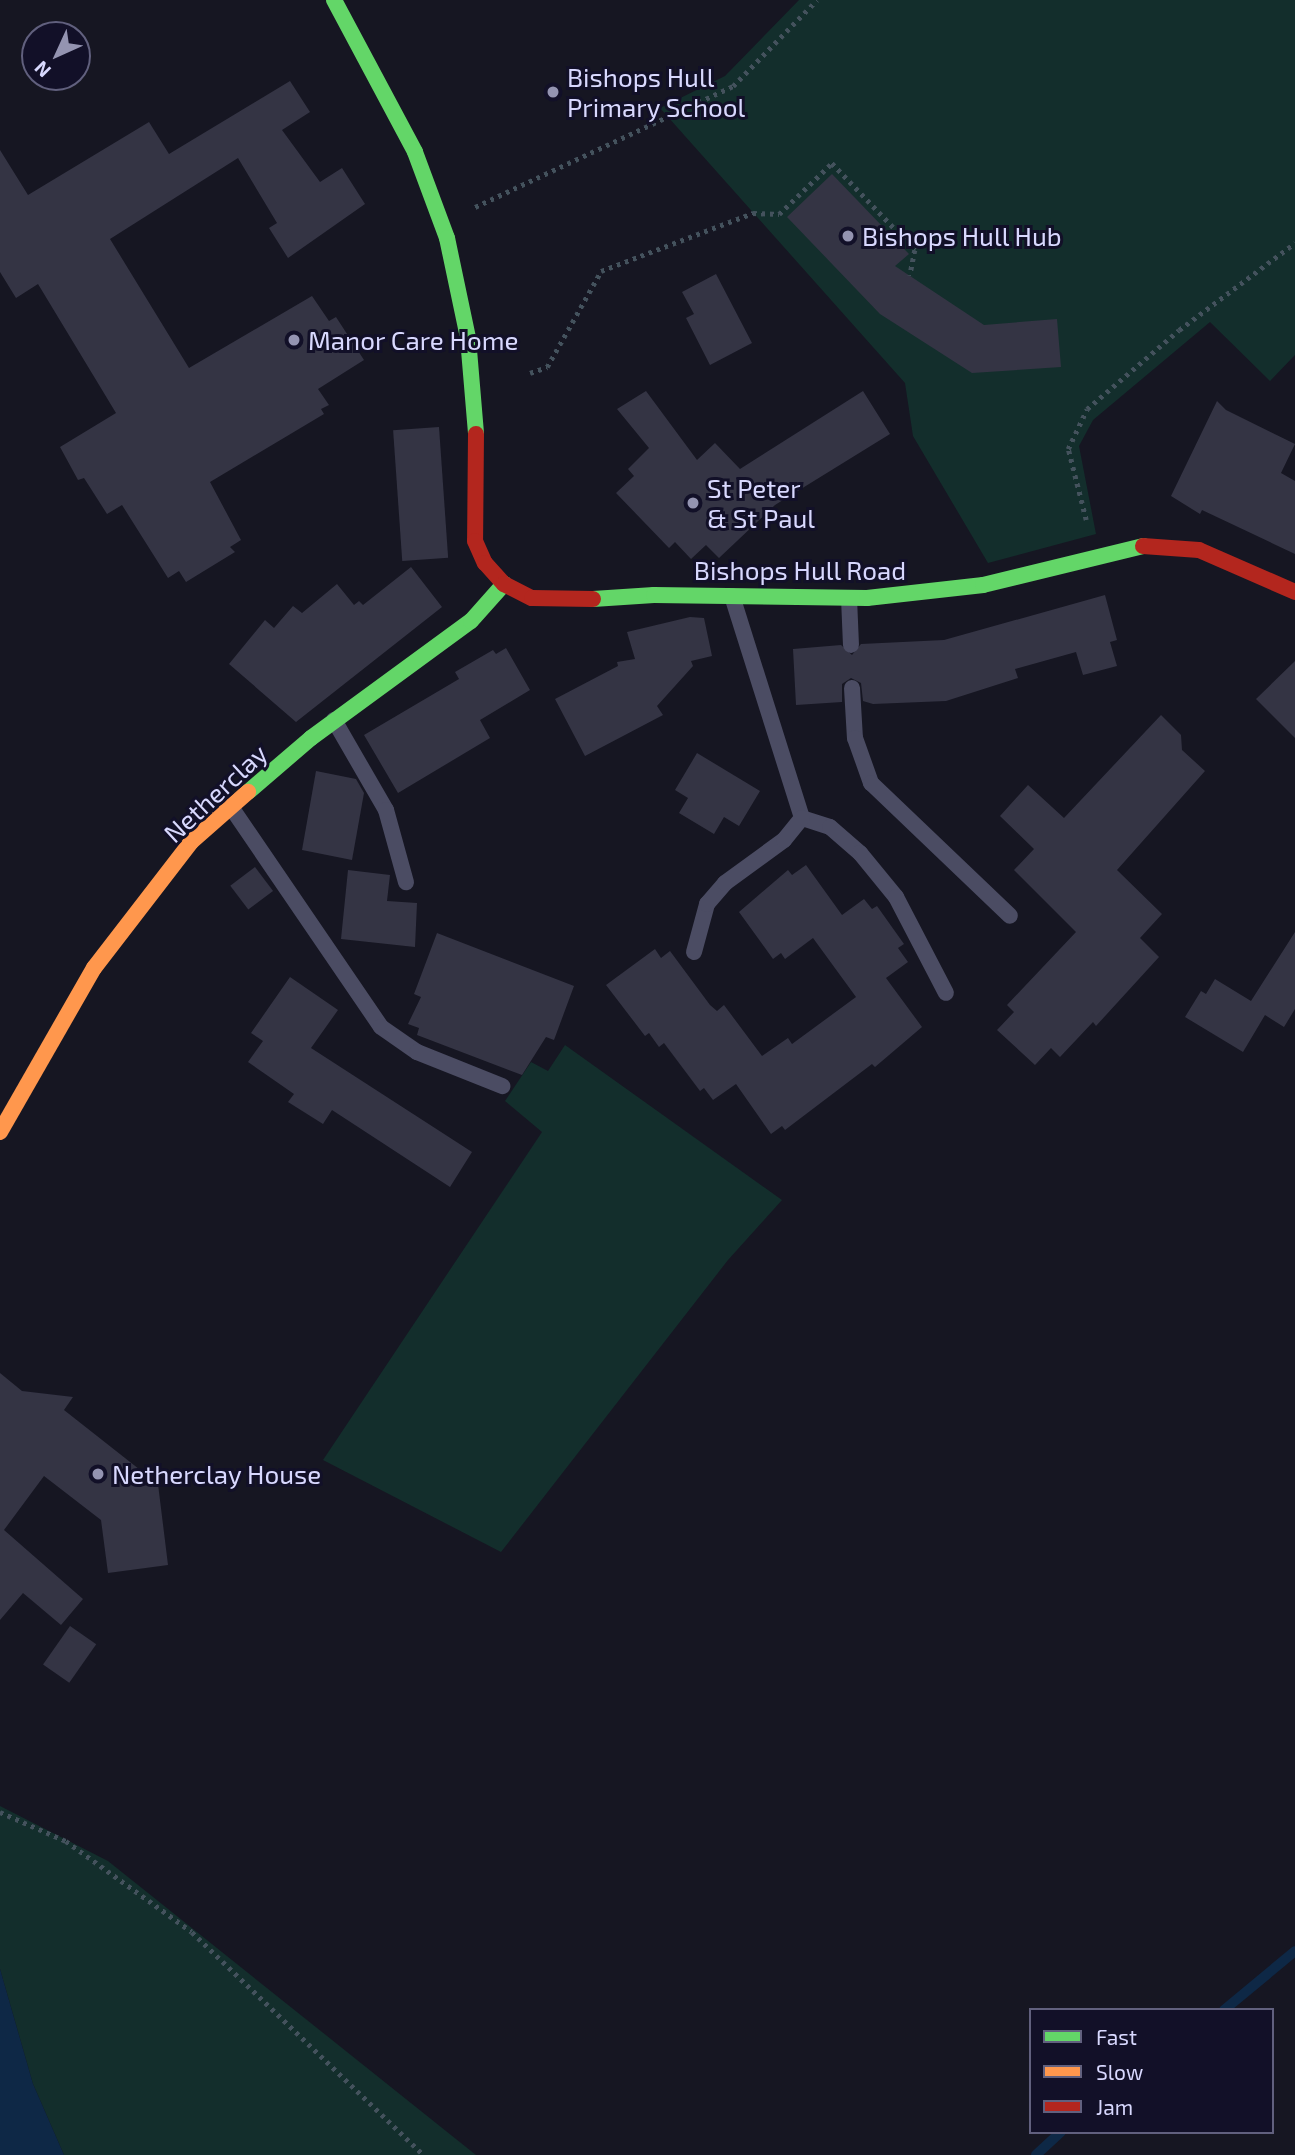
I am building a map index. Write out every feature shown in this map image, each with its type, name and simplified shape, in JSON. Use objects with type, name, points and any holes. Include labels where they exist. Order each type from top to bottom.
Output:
[{"type":"street","points":[[334,0],[415,152],[440,219],[461,299],[477,414],[472,485],[475,541],[485,563],[504,584]]},
{"type":"street","name":"Bishops Hull Road","points":[[504,584],[532,598],[849,598],[983,584],[1125,548],[1167,545],[1199,550],[1295,592]]},
{"type":"street","name":"Netherclay","points":[[0,1132],[94,968],[191,842],[334,720],[471,621],[504,584]]},
{"type":"lane","points":[[732,596],[802,818]]},
{"type":"lane","points":[[849,598],[852,645]]},
{"type":"lane","points":[[852,688],[855,738],[871,783],[1010,916]]},
{"type":"lane","points":[[334,720],[386,810],[406,882]]},
{"type":"lane","points":[[231,807],[381,1027],[417,1052],[502,1086]]},
{"type":"lane","points":[[694,952],[707,904],[725,883],[784,840],[802,818]]},
{"type":"lane","points":[[802,818],[830,827],[860,853],[896,897],[946,993]]},
{"type":"path","points":[[440,219],[479,205],[733,86],[817,0]]},
{"type":"path","points":[[530,373],[547,367],[601,271],[753,213],[779,214],[832,163],[915,250],[910,276]]},
{"type":"path","points":[[1095,557],[1068,449],[1087,409],[1179,330],[1295,243]]},
{"type":"path","points":[[0,1812],[66,1841],[192,1932],[424,2155]]},
{"type":"green space","points":[[799,0],[1295,0],[1295,355],[1270,381],[1210,322],[1093,420],[1079,446],[1096,534],[988,563],[913,436],[905,383],[660,108],[725,76]]},
{"type":"green space","points":[[565,1045],[782,1200],[728,1260],[501,1552],[323,1460],[542,1132],[505,1101],[531,1062],[548,1071]]},
{"type":"green space","points":[[0,1806],[108,1861],[476,2155],[64,2155],[33,2084],[0,1969]]},
{"type":"water","points":[[0,1969],[33,2084],[64,2155],[0,2155]]},
{"type":"building","name":"Manor Care Home","points":[[290,81],[310,112],[282,130],[320,182],[342,168],[365,204],[288,258],[269,228],[277,223],[238,158],[110,239],[189,368],[312,296],[329,321],[336,317],[364,360],[318,389],[329,405],[321,409],[324,414],[210,482],[241,540],[230,547],[235,552],[186,582],[179,571],[168,578],[122,505],[107,514],[84,478],[78,480],[60,447],[116,413],[38,284],[16,298],[0,272],[0,150],[28,195],[149,122],[169,154]]},
{"type":"building","points":[[832,174],[909,254],[895,266],[984,325],[1057,319],[1061,367],[972,373],[880,314],[787,217]]},
{"type":"building","points":[[716,274],[752,343],[710,365],[686,318],[694,314],[682,292]]},
{"type":"building","points":[[646,391],[697,460],[715,443],[740,469],[863,391],[890,434],[775,505],[719,558],[706,545],[691,559],[675,542],[669,548],[616,493],[634,476],[628,469],[649,448],[617,409]]},
{"type":"building","points":[[1217,401],[1226,410],[1295,444],[1281,473],[1295,481],[1295,554],[1202,510],[1200,514],[1171,496]]},
{"type":"building","points":[[439,427],[448,558],[402,561],[393,430]]},
{"type":"building","points":[[411,567],[442,607],[296,722],[229,664],[265,620],[274,628],[293,606],[302,613],[337,584],[354,605],[359,601],[363,605]]},
{"type":"building","points":[[1105,595],[1117,640],[1110,642],[1117,666],[1083,675],[1076,652],[1015,669],[1018,678],[946,701],[873,704],[863,701],[861,683],[851,678],[842,684],[842,702],[796,705],[793,649],[841,645],[852,655],[861,644],[944,640]]},
{"type":"building","points":[[690,617],[704,618],[712,656],[691,661],[693,666],[657,706],[663,715],[585,756],[555,699],[618,666],[617,662],[635,659],[627,632]]},
{"type":"building","points":[[506,648],[530,690],[480,720],[490,738],[398,793],[364,735],[459,679],[455,672],[493,650],[496,654]]},
{"type":"building","points":[[1295,661],[1295,738],[1256,699]]},
{"type":"building","points":[[1161,715],[1181,735],[1182,750],[1205,771],[1117,870],[1162,914],[1140,938],[1159,957],[1096,1026],[1093,1022],[1060,1057],[1051,1048],[1035,1065],[997,1030],[1014,1012],[1007,1005],[1076,932],[1014,870],[1034,849],[1000,816],[1028,785],[1064,818]]},
{"type":"building","points":[[697,753],[760,791],[739,826],[724,817],[714,834],[679,813],[688,798],[675,790]]},
{"type":"building","points":[[316,771],[356,779],[364,793],[352,860],[302,850]]},
{"type":"building","points":[[806,865],[842,915],[864,899],[872,909],[877,906],[904,944],[898,948],[908,962],[886,978],[922,1027],[875,1067],[872,1064],[785,1130],[782,1126],[771,1134],[736,1084],[713,1100],[704,1088],[700,1091],[664,1043],[659,1047],[649,1033],[645,1036],[606,985],[655,949],[661,958],[670,951],[710,1005],[717,1011],[724,1005],[762,1056],[788,1038],[792,1044],[856,997],[813,938],[785,959],[781,953],[773,959],[739,912],[788,870],[792,875]]},
{"type":"building","points":[[255,867],[273,891],[248,910],[230,886]]},
{"type":"building","points":[[348,870],[390,875],[387,901],[417,903],[415,947],[341,939]]},
{"type":"building","points":[[1295,932],[1295,1009],[1284,1027],[1265,1015],[1243,1052],[1185,1017],[1201,991],[1206,994],[1215,979],[1251,1001]]},
{"type":"building","points":[[437,933],[574,986],[554,1040],[546,1037],[522,1075],[417,1035],[419,1028],[408,1024],[421,997],[414,994]]},
{"type":"building","points":[[290,977],[338,1010],[311,1048],[472,1152],[450,1187],[332,1110],[323,1124],[288,1102],[294,1094],[248,1062],[263,1041],[251,1033]]},
{"type":"building","name":"Netherclay House","points":[[0,1373],[22,1391],[73,1397],[64,1410],[158,1484],[168,1565],[108,1573],[101,1520],[44,1476],[4,1530],[83,1599],[61,1625],[23,1593],[0,1620]]},
{"type":"building","points":[[70,1626],[96,1644],[69,1683],[43,1665]]},
{"type":"waterway","points":[[1226,2008],[1295,1951]]},
{"type":"waterway","points":[[1036,2155],[1059,2134]]},
{"type":"traffic: fast","points":[[334,0],[415,152],[447,238],[468,338],[476,434]]},
{"type":"traffic: fast","points":[[593,599],[654,595],[867,598],[983,585],[1143,546]]},
{"type":"traffic: fast","points":[[248,792],[311,738],[471,621],[504,584]]},
{"type":"traffic: slow","points":[[0,1132],[94,968],[191,842],[248,792]]},
{"type":"traffic: jam","points":[[476,434],[475,541],[485,563],[504,584],[532,598],[593,599]]},
{"type":"traffic: jam","points":[[1143,546],[1199,550],[1295,592]]},
{"type":"place","name":"Bishops Hull Primary School","points":[[553,92]]},
{"type":"place","name":"Bishops Hull Hub","points":[[848,236]]},
{"type":"place","name":"Manor Care Home","points":[[294,340]]},
{"type":"place","name":"St Peter & St Paul","points":[[693,503]]},
{"type":"place","name":"Netherclay House","points":[[98,1474]]}]
